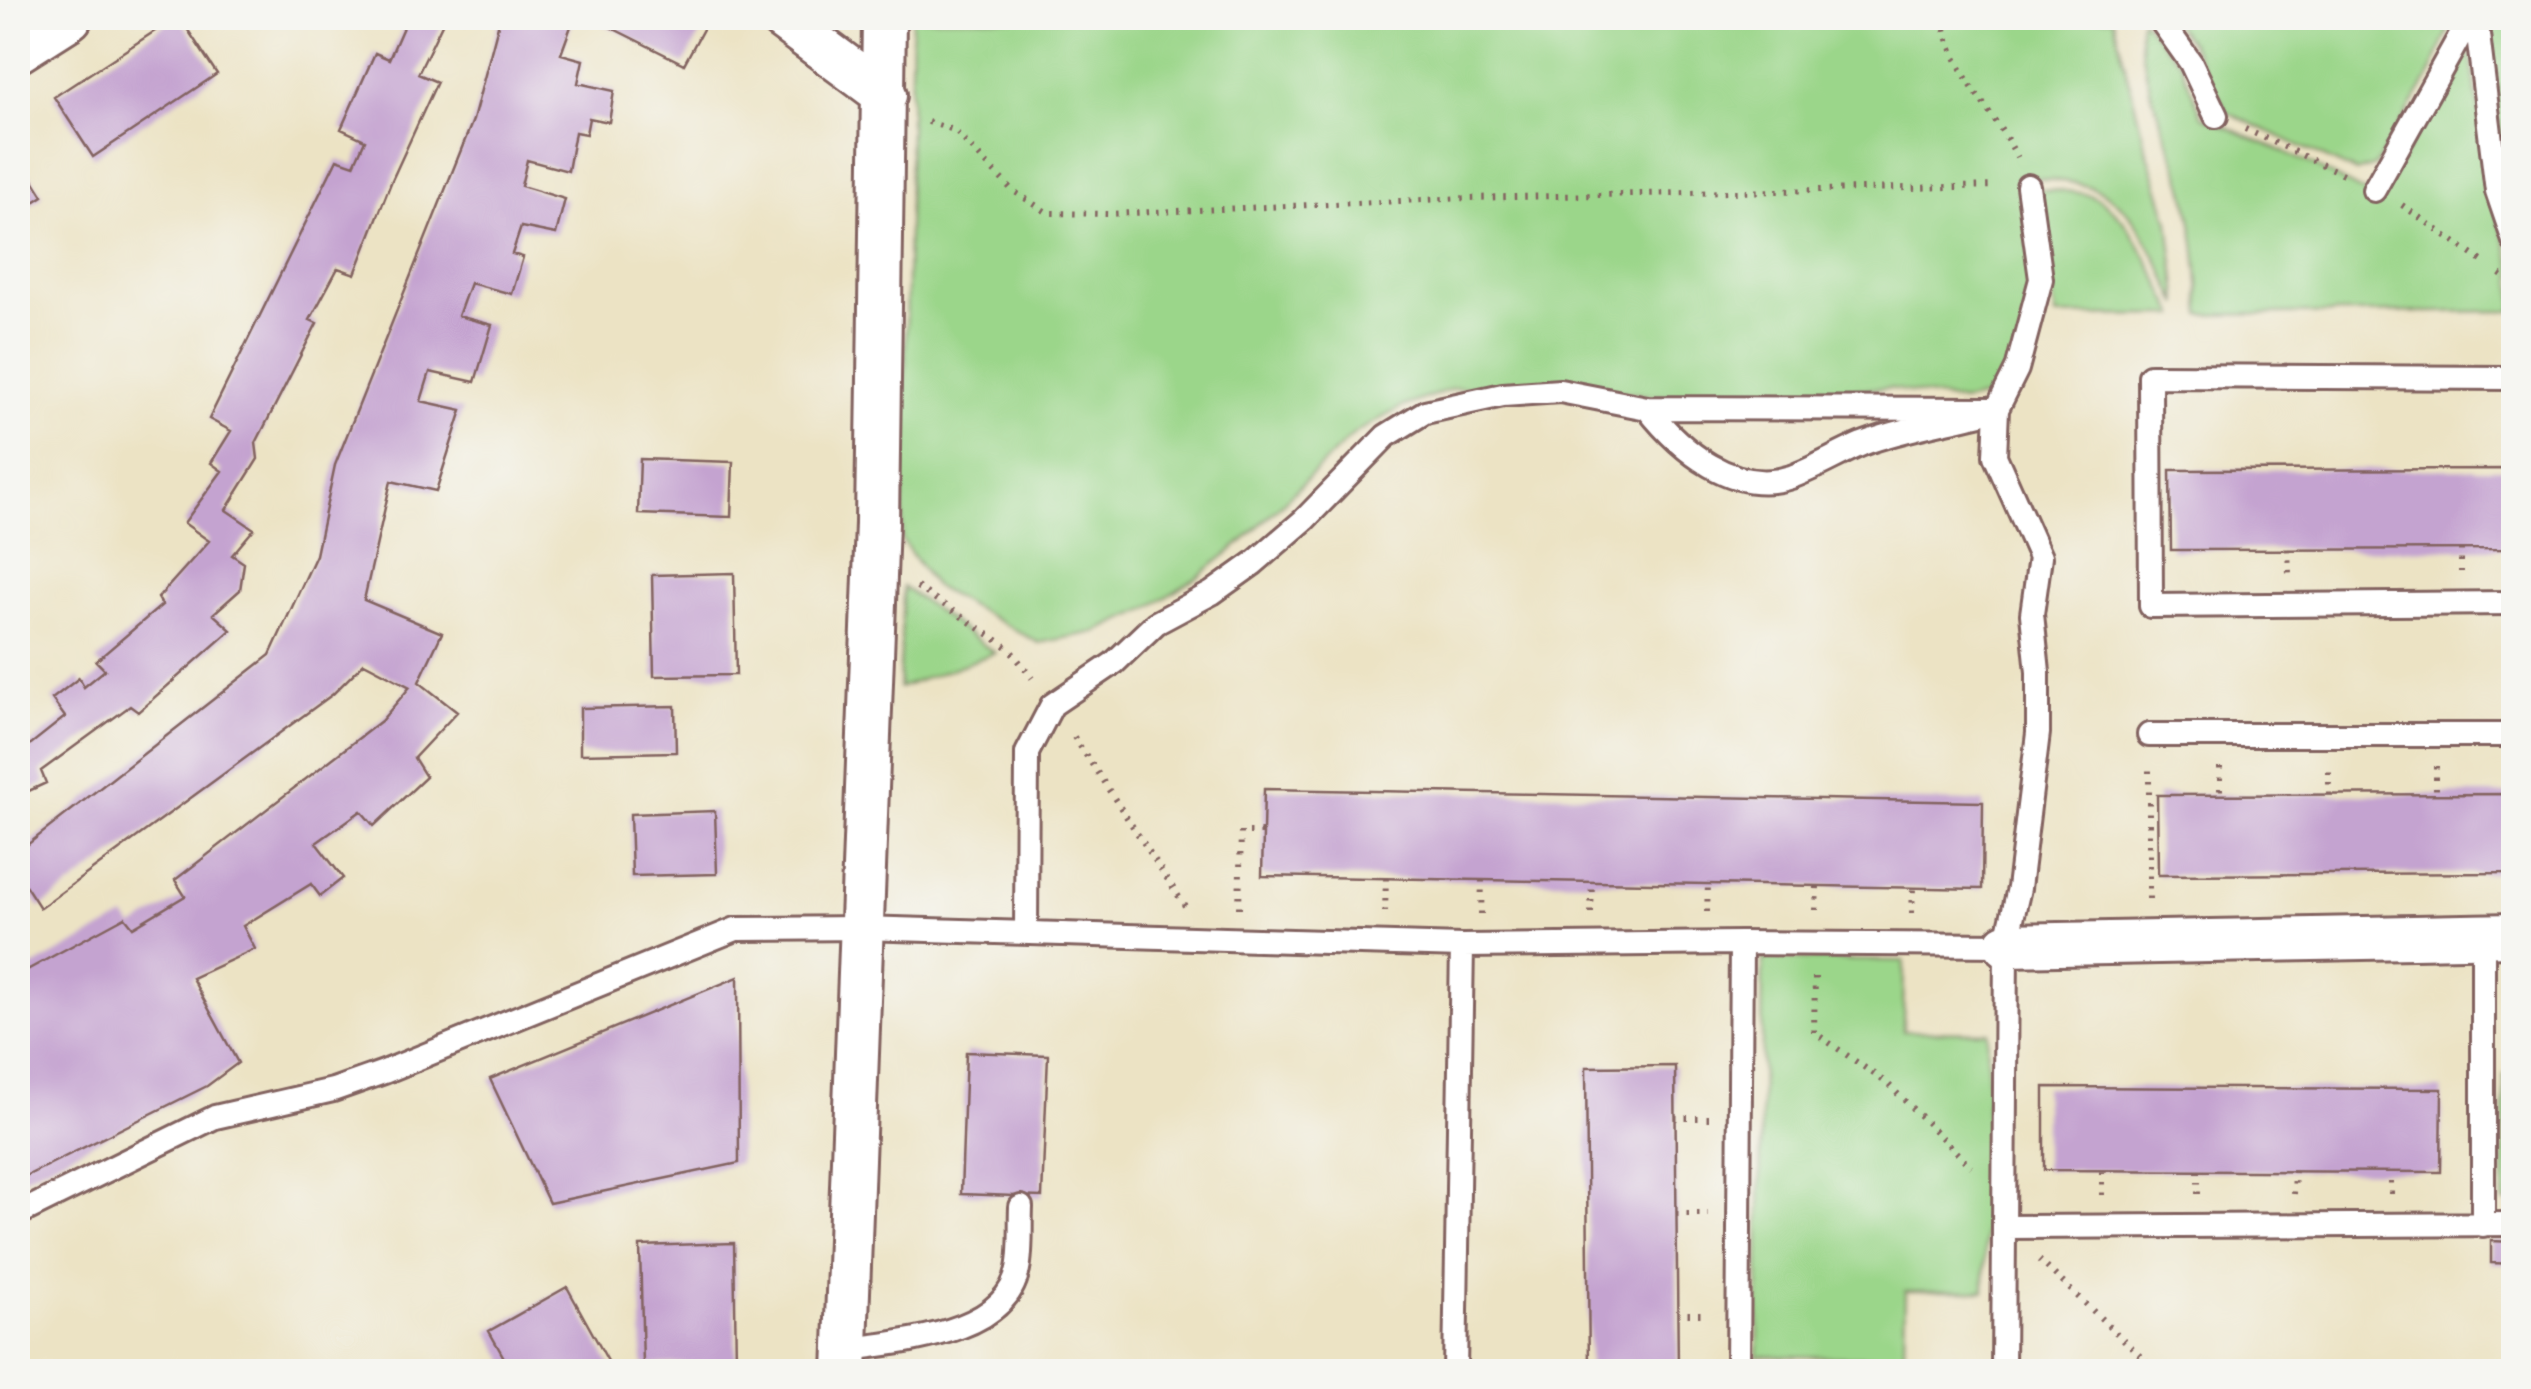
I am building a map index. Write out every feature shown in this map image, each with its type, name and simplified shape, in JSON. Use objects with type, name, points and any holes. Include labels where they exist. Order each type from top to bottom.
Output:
[{"type":"street","points":[[18,50],[70,18]]},
{"type":"street","points":[[781,18],[884,95]]},
{"type":"street","points":[[846,1361],[877,523],[884,18]]},
{"type":"street","points":[[2006,945],[2498,936]]},
{"type":"lane","points":[[2159,18],[2191,63],[2216,116]]},
{"type":"lane","points":[[2374,190],[2473,18]]},
{"type":"lane","points":[[2473,18],[2497,191],[2514,241]]},
{"type":"lane","points":[[2002,1372],[2006,945],[2019,888],[2038,734],[2038,672],[2032,614],[2040,557],[1995,456],[1997,410],[2017,368],[2042,280],[2028,186]]},
{"type":"lane","points":[[2514,378],[2150,376],[2151,606],[2514,603]]},
{"type":"lane","points":[[1026,933],[1027,753],[1052,704],[1114,663],[1156,623],[1254,563],[1304,520],[1386,436],[1425,412],[1503,394],[1560,391],[1647,408],[1997,410]]},
{"type":"lane","points":[[1647,408],[1672,439],[1705,463],[1745,481],[1787,478],[1864,444],[1997,410]]},
{"type":"lane","points":[[2150,735],[2514,736]]},
{"type":"lane","points":[[18,1214],[215,1116],[350,1084],[736,929],[861,928],[1462,946],[2006,945]]},
{"type":"lane","points":[[2483,1224],[2498,936]]},
{"type":"lane","points":[[1738,1372],[1741,943]]},
{"type":"lane","points":[[1455,1372],[1462,946]]},
{"type":"lane","points":[[846,1361],[950,1332],[987,1315],[1004,1299],[1018,1272],[1020,1207]]},
{"type":"lane","points":[[2004,1226],[2514,1224]]},
{"type":"path","points":[[884,95],[919,120],[954,130],[1012,190],[1048,212],[1109,214],[1430,199],[2028,186],[2013,149],[1981,105],[1947,44],[1943,18]]},
{"type":"path","points":[[2150,735],[2150,942]]},
{"type":"path","points":[[1238,939],[1241,832],[1263,832]]},
{"type":"green space","points":[[912,18],[2113,18],[2169,221],[2179,305],[2145,236],[2121,206],[2090,187],[2035,178],[2021,192],[2039,314],[2033,353],[2020,390],[1962,402],[1889,388],[1653,396],[1560,382],[1453,388],[1402,407],[1355,433],[1242,542],[1198,577],[1147,609],[1096,632],[1039,643],[934,586],[902,540]]},
{"type":"green space","points":[[2141,18],[2181,64],[2202,116],[2302,160],[2379,200],[2462,53],[2471,57],[2490,190],[2513,268],[2513,311],[2201,315],[2191,215],[2147,78]]},
{"type":"green space","points":[[2170,18],[2454,18],[2428,79],[2375,166],[2356,172],[2228,113],[2190,43]]},
{"type":"green space","points":[[2488,18],[2513,18],[2513,213],[2500,147]]},
{"type":"green space","points":[[2034,189],[2069,191],[2104,202],[2140,246],[2176,315],[2056,316]]},
{"type":"green space","points":[[903,587],[995,653],[899,688]]},
{"type":"green space","points":[[1763,959],[1904,961],[1903,1031],[1988,1032],[1984,1291],[1905,1291],[1904,1358],[1758,1356]]},
{"type":"green space","points":[[2504,1075],[2513,1075],[2513,1202],[2504,1202]]},
{"type":"building","points":[[180,18],[217,74],[93,157],[54,97]]},
{"type":"building","points":[[407,18],[445,18],[418,74],[437,82],[355,274],[338,268],[310,320],[317,323],[256,443],[258,459],[226,510],[254,529],[232,555],[244,563],[240,590],[213,614],[231,630],[138,712],[130,706],[41,771],[46,783],[18,796],[18,749],[31,744],[65,717],[52,699],[79,678],[84,687],[105,670],[96,661],[162,605],[158,598],[209,541],[184,523],[222,471],[211,463],[231,431],[209,419],[337,159],[354,165],[365,140],[341,129],[375,53],[389,59]]},
{"type":"building","points":[[500,18],[574,18],[561,54],[583,60],[578,83],[614,91],[609,122],[589,118],[586,134],[575,132],[568,171],[527,160],[521,186],[565,199],[556,234],[521,227],[512,254],[523,257],[512,294],[470,283],[458,316],[492,325],[475,382],[430,372],[421,401],[462,410],[436,491],[391,481],[364,600],[442,633],[419,682],[457,712],[414,758],[426,777],[374,826],[361,811],[316,843],[343,878],[320,896],[311,884],[243,926],[255,949],[192,978],[238,1063],[207,1086],[18,1180],[18,975],[125,917],[133,927],[185,896],[175,880],[381,721],[410,687],[364,663],[333,694],[40,908],[18,874],[18,852],[270,655],[316,555],[335,465],[473,120]]},
{"type":"building","points":[[592,18],[709,18],[684,64]]},
{"type":"building","points":[[18,156],[43,196],[18,212]]},
{"type":"building","points":[[640,459],[733,462],[731,517],[638,514]]},
{"type":"building","points":[[2514,469],[2514,549],[2171,550],[2170,470]]},
{"type":"building","points":[[734,573],[736,675],[654,676],[652,575]]},
{"type":"building","points":[[675,706],[676,752],[580,754],[580,708]]},
{"type":"building","points":[[1264,789],[1983,802],[1982,889],[1262,876]]},
{"type":"building","points":[[2514,794],[2514,873],[2158,875],[2157,795]]},
{"type":"building","points":[[715,811],[717,874],[632,876],[630,814]]},
{"type":"building","points":[[738,977],[739,1163],[549,1203],[490,1079]]},
{"type":"building","points":[[966,1052],[1048,1055],[1042,1197],[961,1194]]},
{"type":"building","points":[[1675,1066],[1678,1372],[1589,1372],[1586,1067]]},
{"type":"building","points":[[2044,1087],[2442,1089],[2441,1172],[2044,1170]]},
{"type":"building","points":[[2491,1241],[2514,1242],[2514,1264],[2491,1263]]},
{"type":"building","points":[[734,1243],[736,1362],[643,1365],[640,1246]]},
{"type":"building","points":[[567,1287],[614,1372],[512,1372],[489,1331]]}]
